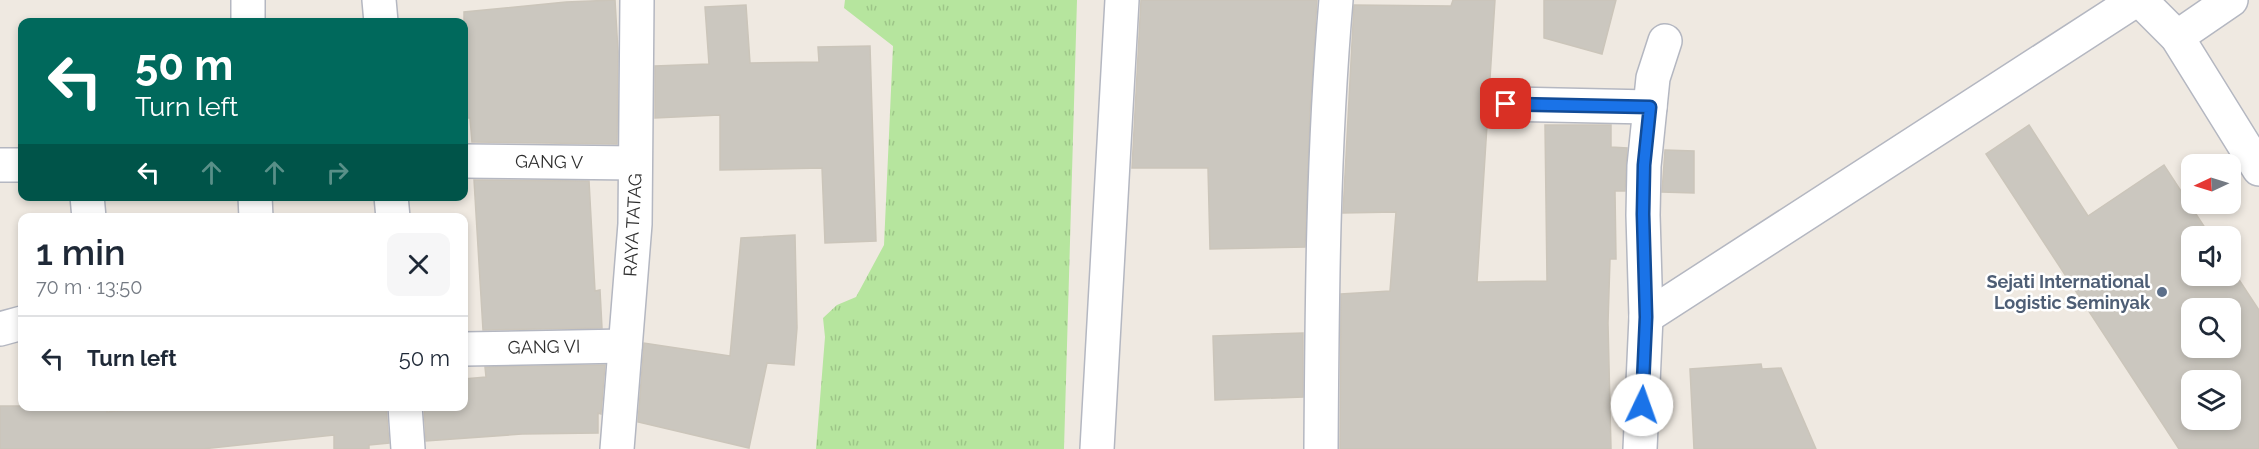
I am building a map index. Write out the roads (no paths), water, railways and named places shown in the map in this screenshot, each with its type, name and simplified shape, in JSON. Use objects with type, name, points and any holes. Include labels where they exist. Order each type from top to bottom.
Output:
[{"type":"street","points":[[248,0],[248,18]]},
{"type":"street","points":[[379,0],[381,18]]},
{"type":"street","name":"RAYA TATAG","points":[[616,449],[635,224],[637,0]]},
{"type":"street","points":[[1097,449],[1122,0]]},
{"type":"street","points":[[1320,449],[1322,247],[1328,92],[1336,0]]},
{"type":"street","points":[[1646,317],[2138,0],[2176,37],[2259,169]]},
{"type":"street","points":[[2176,37],[2231,0]]},
{"type":"street","points":[[1640,449],[1646,317],[1644,165],[1653,78],[1665,41]]},
{"type":"street","points":[[1506,104],[1650,107]]},
{"type":"street","name":"GANG V","points":[[468,161],[636,163]]},
{"type":"street","points":[[0,165],[18,165]]},
{"type":"street","points":[[0,329],[18,324]]},
{"type":"street","name":"GANG VI","points":[[468,349],[625,346]]},
{"type":"street","points":[[405,411],[408,449]]},
{"type":"place","name":"Sejati International Logistic Seminyak","points":[[2162,292]]}]
